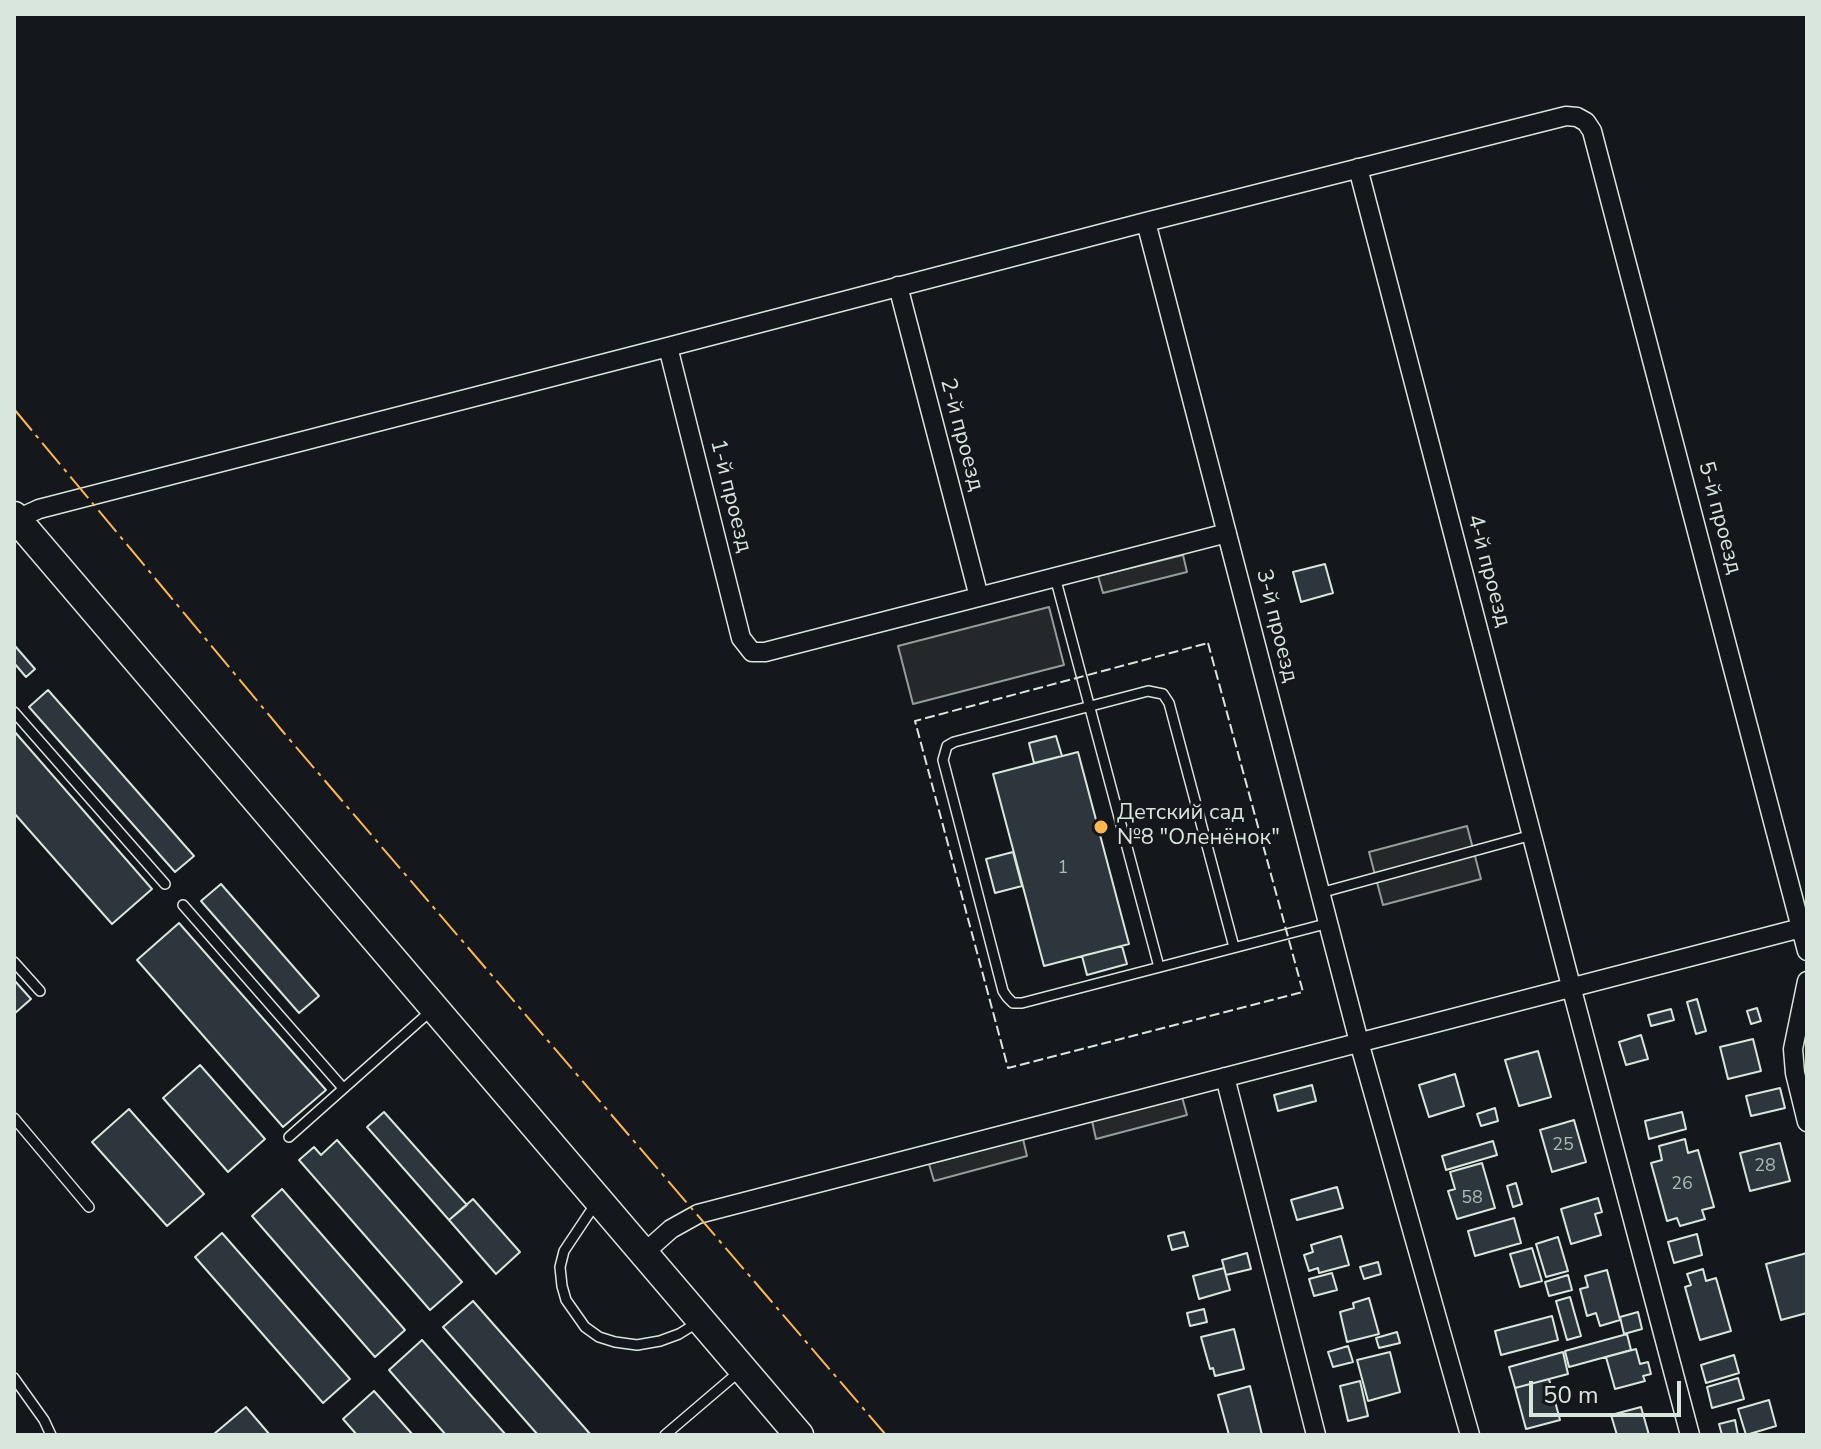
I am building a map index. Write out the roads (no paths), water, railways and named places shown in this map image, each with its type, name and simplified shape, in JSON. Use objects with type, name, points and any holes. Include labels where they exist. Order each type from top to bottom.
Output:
[{"type":"main road","points":[[15,518],[799,1435]]},
{"type":"street","name":"5-й проезд","points":[[1358,168],[1566,116],[1586,122],[1592,131],[1807,951]]},
{"type":"street","points":[[15,518],[39,509],[1358,168]]},
{"type":"street","name":"4-й проезд","points":[[1358,168],[1690,1435]]},
{"type":"street","name":"3-й проезд","points":[[1146,222],[1359,1042],[1470,1435]]},
{"type":"street","name":"2-й проезд","points":[[898,286],[979,597]]},
{"type":"street","name":"1-й проезд","points":[[668,347],[741,638],[752,652],[765,652],[979,597]]},
{"type":"street","points":[[979,597],[1227,533]]},
{"type":"street","points":[[644,1253],[671,1229],[698,1214],[1801,928]]},
{"type":"street","points":[[1807,981],[1793,1049],[1795,1073],[1807,1122]]},
{"type":"street","points":[[1225,1077],[1316,1435]]},
{"type":"lane","points":[[1055,577],[1159,967]]},
{"type":"lane","points":[[1234,947],[1169,703],[1163,694],[1148,691],[947,746],[943,760],[1003,991],[1013,1003],[1329,923]]},
{"type":"lane","points":[[14,712],[165,884]]},
{"type":"lane","points":[[1320,893],[1532,835]]},
{"type":"lane","points":[[183,905],[343,1088]]},
{"type":"lane","points":[[14,962],[40,991]]},
{"type":"lane","points":[[289,1137],[434,1009]]},
{"type":"lane","points":[[15,1123],[89,1207]]},
{"type":"lane","points":[[598,1200],[564,1251],[560,1267],[566,1300],[585,1327],[599,1337],[637,1345],[679,1334],[701,1320]]},
{"type":"lane","points":[[665,1435],[743,1369]]},
{"type":"lane","points":[[14,1378],[51,1435]]},
{"type":"place","name":"Детский сад №8 \"Оленёнок\"","points":[[1101,827]]}]
